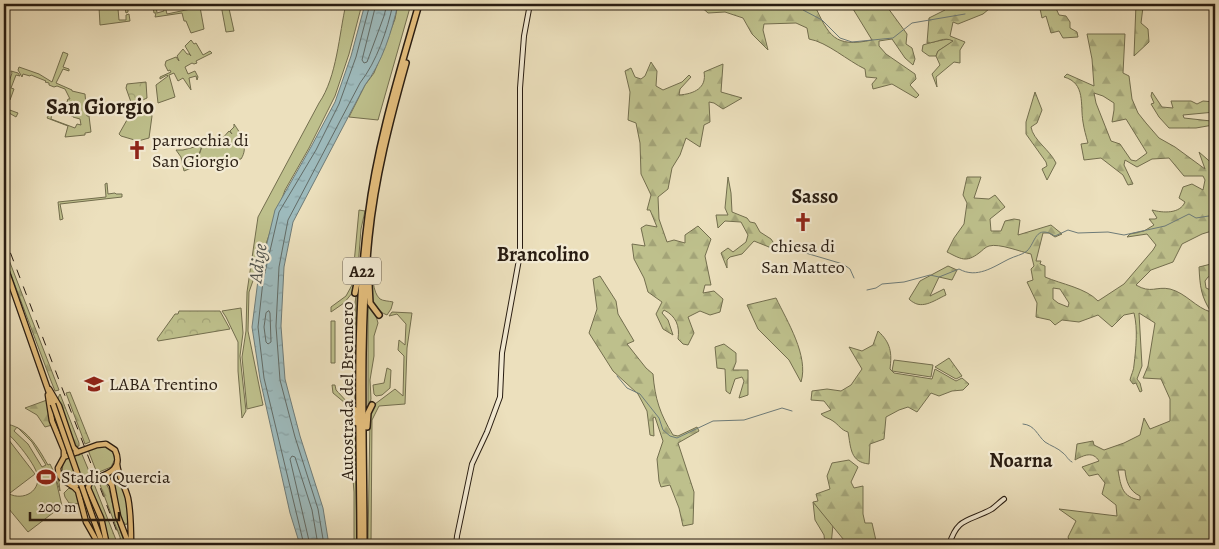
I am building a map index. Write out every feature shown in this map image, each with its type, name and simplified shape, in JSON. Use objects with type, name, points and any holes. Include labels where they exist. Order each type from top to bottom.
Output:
[{"type":"highway","name":"Autostrada del Brennero","points":[[362,545],[360,326],[368,216],[382,140],[421,4]]},
{"type":"highway","name":"Autostrada del Brennero","points":[[362,545],[364,334],[367,264],[374,201],[382,159],[392,113],[421,4]]},
{"type":"highway","points":[[355,293],[360,264],[364,254]]},
{"type":"highway","points":[[367,264],[370,299],[379,315]]},
{"type":"highway","points":[[364,460],[368,416],[372,404]]},
{"type":"highway","points":[[354,409],[357,420],[357,442],[360,454]]},
{"type":"main road","points":[[456,545],[472,464],[497,405],[501,383],[502,353],[520,254],[520,88],[524,36],[530,4]]},
{"type":"main road","points":[[4,264],[94,521],[105,545]]},
{"type":"main road","points":[[46,386],[58,406],[73,447],[78,452]]},
{"type":"main road","points":[[46,386],[52,421],[64,450],[64,457]]},
{"type":"main road","points":[[99,545],[86,522],[78,491],[64,483],[58,474],[58,465],[64,457],[97,444],[106,444],[116,452],[118,473],[129,504],[130,545]]},
{"type":"main road","points":[[72,486],[100,477],[112,471],[117,464]]},
{"type":"main road","points":[[100,477],[107,479],[112,485],[118,516],[130,545]]},
{"type":"main road","points":[[91,480],[88,488],[101,518],[105,545]]},
{"type":"main road","points":[[949,545],[955,529],[961,523],[993,508],[1004,499]]},
{"type":"green space","points":[[103,4],[128,4],[128,12],[126,13],[125,8],[118,9],[119,20],[126,20],[126,15],[129,14],[130,21],[100,25],[99,7],[103,7]]},
{"type":"green space","points":[[228,4],[234,31],[226,32],[221,5]]},
{"type":"green space","points":[[346,4],[362,4],[349,54],[335,96],[285,190],[249,292],[248,331],[263,405],[247,409],[242,357],[246,331],[247,292],[258,217],[330,81],[337,55]]},
{"type":"green space","points":[[398,4],[411,4],[378,120],[349,117],[365,85],[374,73],[395,19]]},
{"type":"green space","points":[[698,4],[814,4],[824,24],[834,37],[841,41],[859,42],[872,40],[850,4],[885,4],[907,34],[906,44],[912,48],[915,59],[913,65],[905,58],[892,39],[879,41],[879,46],[886,54],[915,74],[916,79],[910,85],[919,95],[916,98],[892,84],[873,89],[872,84],[877,78],[866,77],[865,69],[823,44],[809,39],[807,28],[796,23],[764,24],[763,30],[768,50],[752,34],[743,18],[725,12],[708,13]]},
{"type":"green space","points":[[945,4],[952,7],[958,6],[956,4],[995,4],[983,14],[958,24],[953,22],[950,36],[965,42],[960,50],[960,63],[954,62],[936,77],[937,87],[932,74],[940,65],[936,56],[938,51],[953,41],[943,39],[927,43],[929,18],[945,10],[947,7]]},
{"type":"green space","points":[[1039,4],[1054,4],[1059,15],[1066,16],[1070,22],[1070,28],[1077,32],[1078,37],[1063,38],[1059,31],[1051,33],[1046,16],[1042,18]]},
{"type":"green space","points":[[1136,4],[1148,4],[1148,8],[1143,7],[1141,23],[1148,29],[1149,42],[1134,56]]},
{"type":"green space","points":[[156,6],[157,13],[164,11],[163,6],[165,6],[167,14],[200,7],[204,29],[191,33],[182,13],[155,17],[156,13],[154,13],[153,7]]},
{"type":"green space","points":[[1087,34],[1125,34],[1123,73],[1129,76],[1132,99],[1138,113],[1159,138],[1205,169],[1199,152],[1215,166],[1215,230],[1182,244],[1173,262],[1151,270],[1136,285],[1146,289],[1165,288],[1176,291],[1211,312],[1202,291],[1199,267],[1215,263],[1215,274],[1208,277],[1205,281],[1206,288],[1213,291],[1215,297],[1215,545],[1071,545],[1068,537],[1076,521],[1059,509],[1117,516],[1116,505],[1102,494],[1105,483],[1098,474],[1089,476],[1082,467],[1099,461],[1091,455],[1085,455],[1075,460],[1077,444],[1093,441],[1094,445],[1104,450],[1140,435],[1144,418],[1150,429],[1170,421],[1170,399],[1161,379],[1143,378],[1148,366],[1155,323],[1139,313],[1142,366],[1137,379],[1142,391],[1140,392],[1136,383],[1133,384],[1130,380],[1134,367],[1136,345],[1134,313],[1124,315],[1112,327],[1098,315],[1079,322],[1062,320],[1055,325],[1050,320],[1036,317],[1037,303],[1027,282],[1033,280],[1031,269],[1034,266],[1031,254],[993,245],[967,259],[947,252],[964,224],[967,203],[963,195],[967,177],[981,177],[974,198],[989,199],[995,195],[1005,207],[990,219],[991,231],[1001,231],[1005,221],[1014,219],[1020,220],[1018,235],[1051,225],[1062,234],[1055,237],[1049,233],[1043,233],[1036,261],[1041,261],[1040,264],[1045,266],[1045,277],[1087,293],[1098,301],[1124,284],[1156,245],[1147,234],[1127,237],[1130,234],[1144,231],[1154,225],[1149,219],[1157,218],[1152,210],[1166,212],[1179,209],[1185,202],[1179,198],[1183,187],[1192,184],[1203,190],[1205,180],[1203,176],[1184,176],[1169,158],[1152,159],[1137,167],[1125,160],[1124,165],[1133,184],[1128,185],[1123,175],[1101,158],[1084,160],[1081,144],[1088,143],[1083,122],[1081,95],[1076,84],[1064,77],[1067,74],[1094,86],[1092,59]],"holes":[[[1094,93],[1114,103],[1112,122],[1126,119],[1147,153],[1136,161],[1131,160],[1120,144],[1111,141]],[[1053,288],[1060,289],[1069,303],[1068,307],[1053,299]],[[1118,470],[1125,470],[1129,485],[1140,496],[1140,500],[1126,494]]]},
{"type":"green space","points":[[949,39],[954,41],[938,51],[936,56],[929,56],[922,51],[923,45]]},
{"type":"green space","points":[[191,40],[194,44],[196,43],[203,55],[210,51],[212,53],[196,61],[197,63],[192,63],[185,67],[188,74],[195,71],[198,77],[197,80],[196,76],[189,78],[191,90],[183,78],[178,81],[174,73],[169,75],[175,97],[158,103],[156,85],[168,76],[160,79],[160,77],[171,72],[170,70],[168,71],[165,65],[166,61],[176,57],[179,61],[177,56],[183,49],[191,56],[185,46]]},
{"type":"green space","points":[[63,52],[68,54],[63,67],[69,69],[69,71],[63,69],[56,83],[72,91],[85,94],[91,132],[85,133],[85,135],[65,137],[68,126],[47,118],[52,113],[51,119],[75,128],[77,124],[81,125],[80,119],[73,117],[72,113],[72,116],[63,113],[68,99],[70,99],[65,89],[49,85],[46,81],[31,75],[23,74],[22,77],[18,70],[19,67],[39,74],[52,82]]},
{"type":"green space","points":[[651,62],[657,71],[656,86],[663,90],[682,82],[689,75],[691,77],[680,89],[679,95],[694,92],[703,82],[704,72],[723,64],[721,92],[742,98],[723,109],[709,102],[710,122],[704,125],[700,147],[686,138],[680,155],[672,168],[668,189],[658,197],[659,219],[667,242],[674,240],[685,243],[685,235],[698,226],[711,239],[705,256],[711,285],[705,285],[703,293],[714,291],[723,299],[720,312],[710,315],[700,311],[688,317],[694,333],[688,345],[683,344],[678,339],[676,322],[672,315],[664,310],[662,313],[668,320],[673,335],[663,329],[656,314],[662,302],[648,292],[644,278],[634,259],[632,244],[645,246],[641,228],[646,225],[657,227],[650,210],[647,210],[651,195],[641,174],[640,143],[636,123],[628,120],[630,92],[625,71],[631,68],[635,77],[641,79],[645,76]]},
{"type":"green space","points":[[11,71],[18,73],[20,76],[16,75],[11,88],[14,89],[10,100],[7,99],[6,103],[7,109],[18,113],[16,117],[4,110],[4,97]]},
{"type":"green space","points":[[146,82],[147,98],[132,105],[126,88],[127,84]]},
{"type":"green space","points":[[1035,92],[1042,110],[1037,123],[1031,127],[1032,132],[1056,163],[1047,180],[1042,169],[1047,166],[1046,162],[1026,134],[1026,122]]},
{"type":"green space","points":[[1152,92],[1162,107],[1173,108],[1171,101],[1191,101],[1197,104],[1203,101],[1215,102],[1215,112],[1183,115],[1184,118],[1211,121],[1213,125],[1196,128],[1169,128],[1151,104],[1154,103],[1151,96]]},
{"type":"green space","points":[[147,105],[152,116],[149,138],[138,141],[121,136],[119,134],[132,111]]},
{"type":"green space","points":[[234,124],[244,145],[241,159],[199,165],[184,171],[181,157],[176,150],[202,145],[199,155],[203,144],[221,140],[229,131],[232,134],[230,131]]},
{"type":"green space","points":[[728,177],[732,212],[755,223],[760,232],[771,239],[779,251],[754,241],[742,254],[730,257],[727,260],[727,268],[721,253],[728,248],[733,252],[746,242],[748,235],[741,222],[725,221],[718,228],[716,215],[728,215],[725,208]]},
{"type":"green space","points":[[107,183],[108,194],[122,194],[122,197],[60,204],[63,219],[60,220],[58,202],[106,197],[105,184]]},
{"type":"green space","points":[[359,210],[365,211],[361,229],[357,280],[353,292],[344,303],[331,312],[331,307],[346,296],[352,285]]},
{"type":"green space","points":[[4,247],[59,390],[55,391],[51,381],[4,256]]},
{"type":"green space","points":[[372,265],[373,283],[377,296],[381,300],[393,302],[387,315],[380,311],[372,301],[370,287]]},
{"type":"green space","points":[[948,266],[957,270],[952,280],[939,277],[930,296],[944,289],[946,295],[923,305],[914,303],[909,299],[920,281]]},
{"type":"green space","points":[[600,276],[616,301],[618,314],[634,341],[627,344],[653,374],[659,406],[673,435],[678,436],[697,427],[699,431],[678,443],[694,492],[693,524],[683,526],[679,508],[670,485],[661,487],[657,459],[663,441],[655,417],[653,418],[654,436],[650,435],[647,411],[638,394],[613,371],[589,333],[597,309],[593,279]]},
{"type":"green space","points":[[356,296],[357,409],[355,409],[355,303]]},
{"type":"green space","points":[[776,298],[800,350],[803,372],[801,382],[789,360],[758,329],[747,305]]},
{"type":"green space","points":[[368,304],[378,323],[374,336],[374,356],[370,380],[371,399],[368,407]]},
{"type":"green space","points":[[241,308],[243,333],[240,356],[246,411],[242,418],[238,371],[238,342],[222,311]]},
{"type":"green space","points":[[179,311],[220,311],[230,329],[158,341],[157,339]]},
{"type":"green space","points":[[392,312],[412,313],[407,348],[405,404],[379,406],[372,420],[371,545],[368,545],[370,416],[375,404],[395,389],[403,396],[404,356],[398,350],[399,340],[405,345],[406,324],[397,314],[389,316]]},
{"type":"green space","points":[[331,321],[335,321],[335,363],[331,363]]},
{"type":"green space","points":[[878,331],[888,344],[891,353],[890,369],[894,373],[932,379],[935,369],[956,381],[962,378],[969,384],[963,390],[952,391],[939,396],[931,393],[917,412],[908,407],[886,417],[884,439],[870,444],[869,464],[858,460],[852,453],[848,432],[821,414],[831,410],[824,401],[811,400],[812,391],[827,389],[841,391],[851,385],[862,369],[849,347],[862,351],[873,345]]},
{"type":"green space","points":[[724,344],[736,353],[736,362],[733,370],[748,370],[748,395],[739,398],[744,381],[742,377],[735,379],[730,394],[726,391],[725,369],[717,368],[715,347]]},
{"type":"green space","points":[[949,358],[962,376],[956,379],[935,367]]},
{"type":"green space","points":[[894,360],[933,365],[931,377],[892,371]]},
{"type":"green space","points":[[387,368],[391,370],[390,388],[382,395],[376,396],[373,385],[384,383]]},
{"type":"green space","points":[[332,385],[335,385],[336,390],[350,405],[355,418],[357,545],[354,545],[352,418],[345,403],[333,393]]},
{"type":"green space","points":[[70,392],[90,442],[85,444],[66,393]]},
{"type":"green space","points":[[60,394],[79,446],[75,447],[59,402]]},
{"type":"green space","points":[[47,400],[52,425],[45,427],[37,415],[25,408]]},
{"type":"green space","name":"Stadio Quercia","points":[[4,424],[17,427],[14,431],[28,444],[42,467],[46,465],[32,442],[18,428],[31,438],[48,465],[50,464],[59,482],[60,491],[55,476],[62,506],[28,532],[4,503],[4,490],[14,496],[30,493],[37,484],[37,473],[24,452],[4,431]]},
{"type":"green space","name":"Stadio Quercia","points":[[5,435],[35,474],[10,493],[4,485]]},
{"type":"green space","points":[[105,446],[112,450],[115,459],[111,467],[97,473],[88,450]]},
{"type":"green space","points":[[81,452],[91,476],[77,481],[67,480],[62,474],[63,463],[68,458]]},
{"type":"green space","points":[[849,460],[858,467],[851,482],[854,488],[863,486],[863,514],[865,523],[872,523],[877,545],[848,545],[813,502],[818,501],[816,494],[830,489],[827,476],[832,463]]},
{"type":"green space","points":[[116,470],[128,505],[129,513],[126,525],[119,514],[109,475]]},
{"type":"green space","points":[[104,480],[109,489],[116,519],[125,544],[123,545],[99,482]]},
{"type":"green space","points":[[94,484],[118,545],[109,545],[105,524],[90,488]]},
{"type":"green space","points":[[69,488],[77,491],[80,504],[69,503],[64,493]]},
{"type":"green space","points":[[813,502],[833,525],[831,545],[825,545],[824,535],[815,520]]},
{"type":"water","name":"Adige","points":[[365,4],[398,4],[381,57],[293,222],[284,267],[281,326],[285,379],[300,436],[323,508],[329,545],[300,545],[290,513],[260,379],[252,327],[258,280],[275,210],[335,102],[351,56]]},
{"type":"waterway","points":[[797,4],[803,10],[822,20],[840,38],[852,42],[893,38],[912,23],[965,14]]},
{"type":"waterway","points":[[867,290],[882,284],[904,282],[930,275],[939,277],[959,269],[972,273],[985,271],[1027,251],[1037,236],[1043,232],[1055,236],[1068,230],[1078,233],[1108,232],[1124,235],[1165,226],[1189,214],[1196,218],[1215,215]]},
{"type":"waterway","points":[[769,247],[780,252],[792,249],[843,264],[850,269],[854,278]]},
{"type":"waterway","points":[[617,376],[627,388],[640,394],[659,418],[663,430],[670,436],[677,438],[713,421],[744,420],[782,408],[792,411]]},
{"type":"waterway","points":[[1023,424],[1033,428],[1045,442],[1061,451],[1072,462]]},
{"type":"railway","points":[[4,236],[122,545]]},
{"type":"place","name":"parrocchia di San Giorgio","points":[[137,150]]},
{"type":"place","name":"chiesa di San Matteo","points":[[803,222]]},
{"type":"place","name":"LABA Trentino","points":[[94,384]]},
{"type":"place","name":"Stadio Quercia","points":[[46,477]]},
{"type":"district","name":"San Giorgio","points":[[100,106]]},
{"type":"district","name":"Sasso","points":[[815,196]]},
{"type":"district","name":"Brancolino","points":[[543,254]]},
{"type":"district","name":"Noarna","points":[[1021,460]]}]
